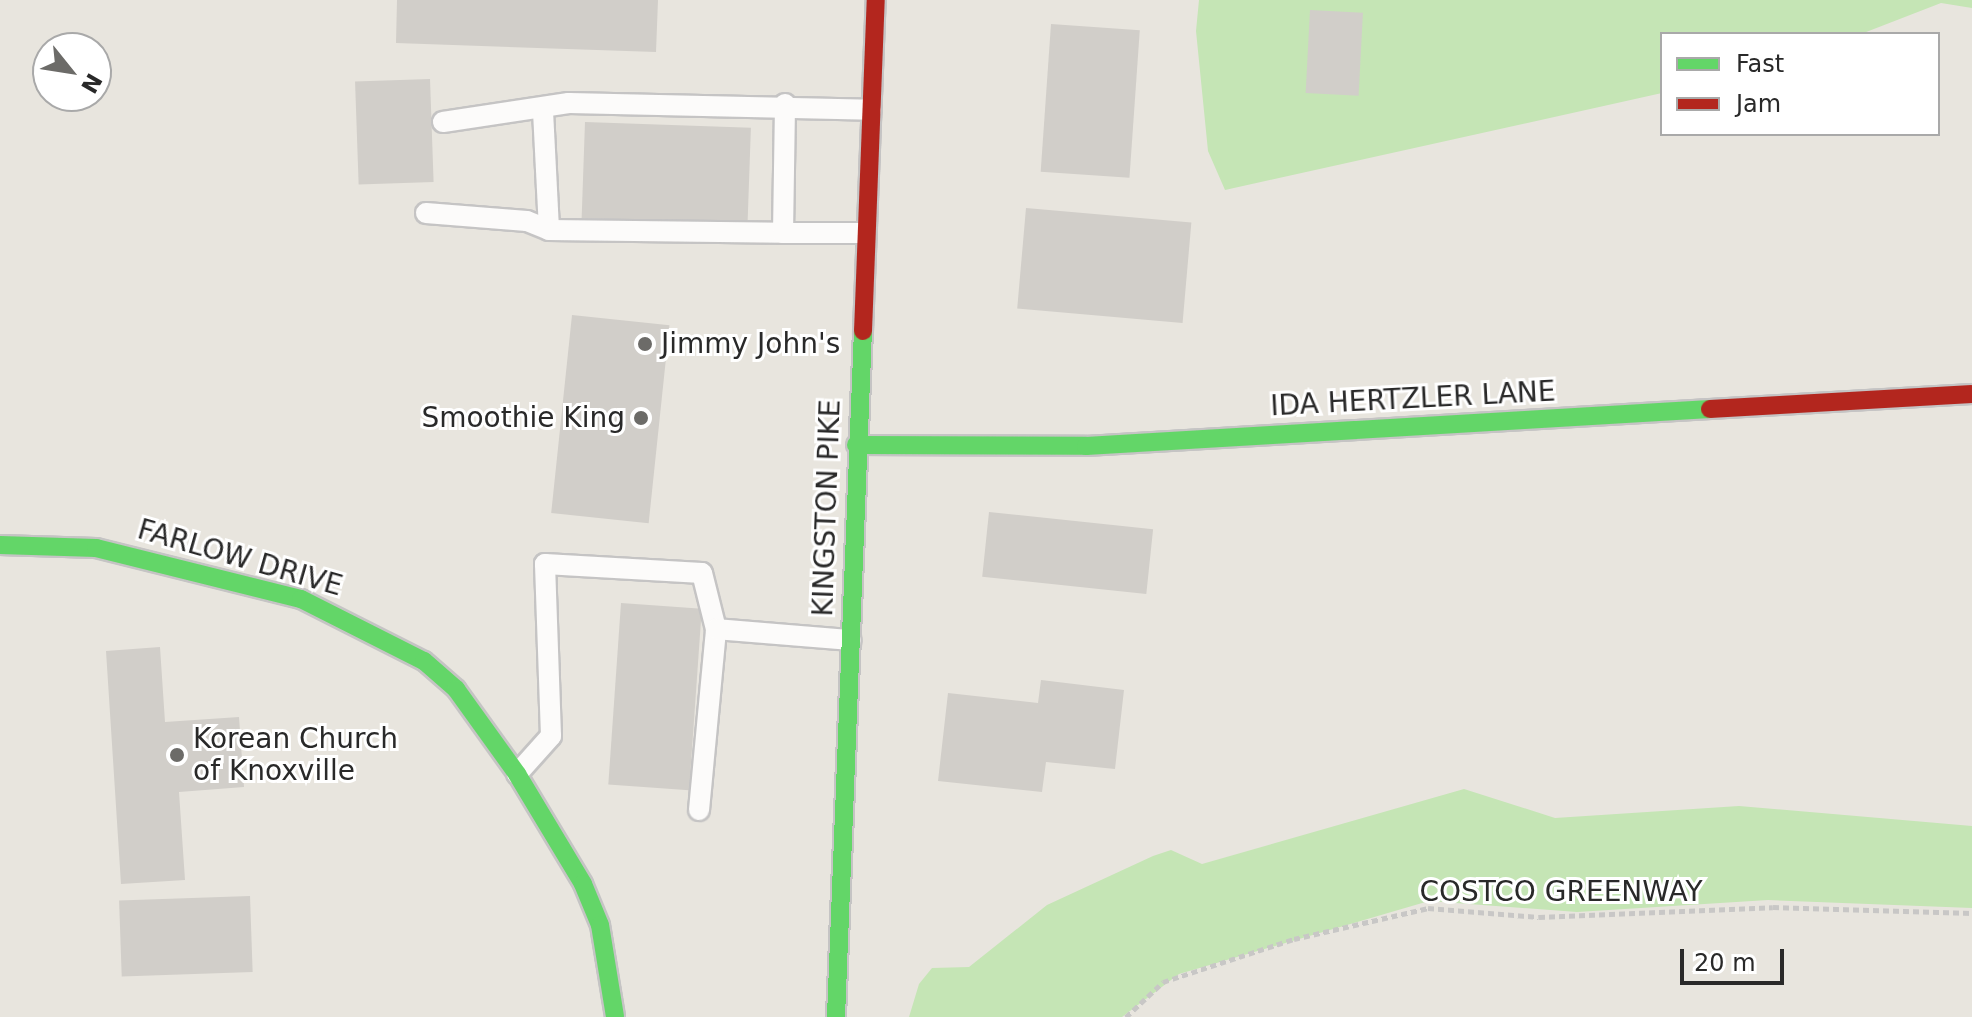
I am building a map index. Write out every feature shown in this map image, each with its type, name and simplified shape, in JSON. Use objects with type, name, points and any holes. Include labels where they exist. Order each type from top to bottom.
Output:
[{"type":"street","name":"KINGSTON PIKE","points":[[836,1017],[856,445],[876,0]]},
{"type":"street","name":"IDA HERTZLER LANE","points":[[856,445],[1086,446],[1972,394]]},
{"type":"street","name":"FARLOW DRIVE","points":[[0,545],[96,548],[272,591],[348,618],[393,640],[456,689],[517,774],[600,925],[615,1017]]},
{"type":"lane","points":[[443,122],[543,111],[569,103],[785,104],[871,110]]},
{"type":"lane","points":[[783,233],[785,104]]},
{"type":"lane","points":[[543,111],[549,230]]},
{"type":"lane","points":[[426,213],[527,221],[549,230],[865,233]]},
{"type":"lane","points":[[517,774],[551,736],[545,564],[702,573],[716,629],[699,810]]},
{"type":"lane","points":[[716,629],[851,640]]},
{"type":"path","name":"COSTCO GREENWAY","points":[[1126,1017],[1163,982],[1294,939],[1428,908],[1539,917],[1773,907],[1972,913]]},
{"type":"green space","points":[[1199,0],[1972,0],[1972,8],[1941,3],[1866,32],[1660,32],[1660,93],[1225,190],[1208,151],[1196,31]]},
{"type":"green space","points":[[1464,789],[1555,818],[1739,806],[1972,826],[1972,908],[1768,900],[1577,912],[1429,901],[1179,974],[1122,1017],[909,1017],[919,984],[932,968],[969,967],[1047,905],[1153,856],[1171,850],[1202,864]]},
{"type":"building","points":[[397,0],[658,0],[656,52],[396,43]]},
{"type":"building","points":[[1310,10],[1363,13],[1359,96],[1306,93]]},
{"type":"building","points":[[1051,24],[1140,30],[1129,178],[1041,172]]},
{"type":"building","points":[[430,79],[434,182],[359,185],[355,82]]},
{"type":"building","points":[[585,122],[751,128],[748,224],[582,218]]},
{"type":"building","points":[[1026,208],[1191,222],[1183,323],[1017,309]]},
{"type":"building","points":[[572,315],[669,325],[649,523],[551,513]]},
{"type":"building","points":[[989,512],[1153,529],[1146,594],[982,577]]},
{"type":"building","points":[[621,603],[702,609],[689,790],[608,785]]},
{"type":"building","name":"Korean Church of Knoxville","points":[[160,647],[165,722],[239,717],[244,787],[179,792],[185,880],[121,884],[106,651]]},
{"type":"building","points":[[1041,680],[1124,690],[1115,769],[1046,762],[1042,792],[938,781],[948,693],[1038,703]]},
{"type":"building","points":[[250,896],[253,972],[122,977],[119,901]]},
{"type":"traffic: fast","points":[[836,1017],[863,331]]},
{"type":"traffic: fast","points":[[856,445],[1086,446],[1710,409]]},
{"type":"traffic: fast","points":[[0,545],[96,548],[301,599],[424,661],[456,689],[517,774],[583,884],[600,925],[615,1017]]},
{"type":"traffic: jam","points":[[863,331],[876,0]]},
{"type":"traffic: jam","points":[[1710,409],[1972,394]]},
{"type":"place","name":"Jimmy John's","points":[[645,344]]},
{"type":"place","name":"Smoothie King","points":[[641,418]]},
{"type":"place","name":"Korean Church of Knoxville","points":[[177,755]]}]
